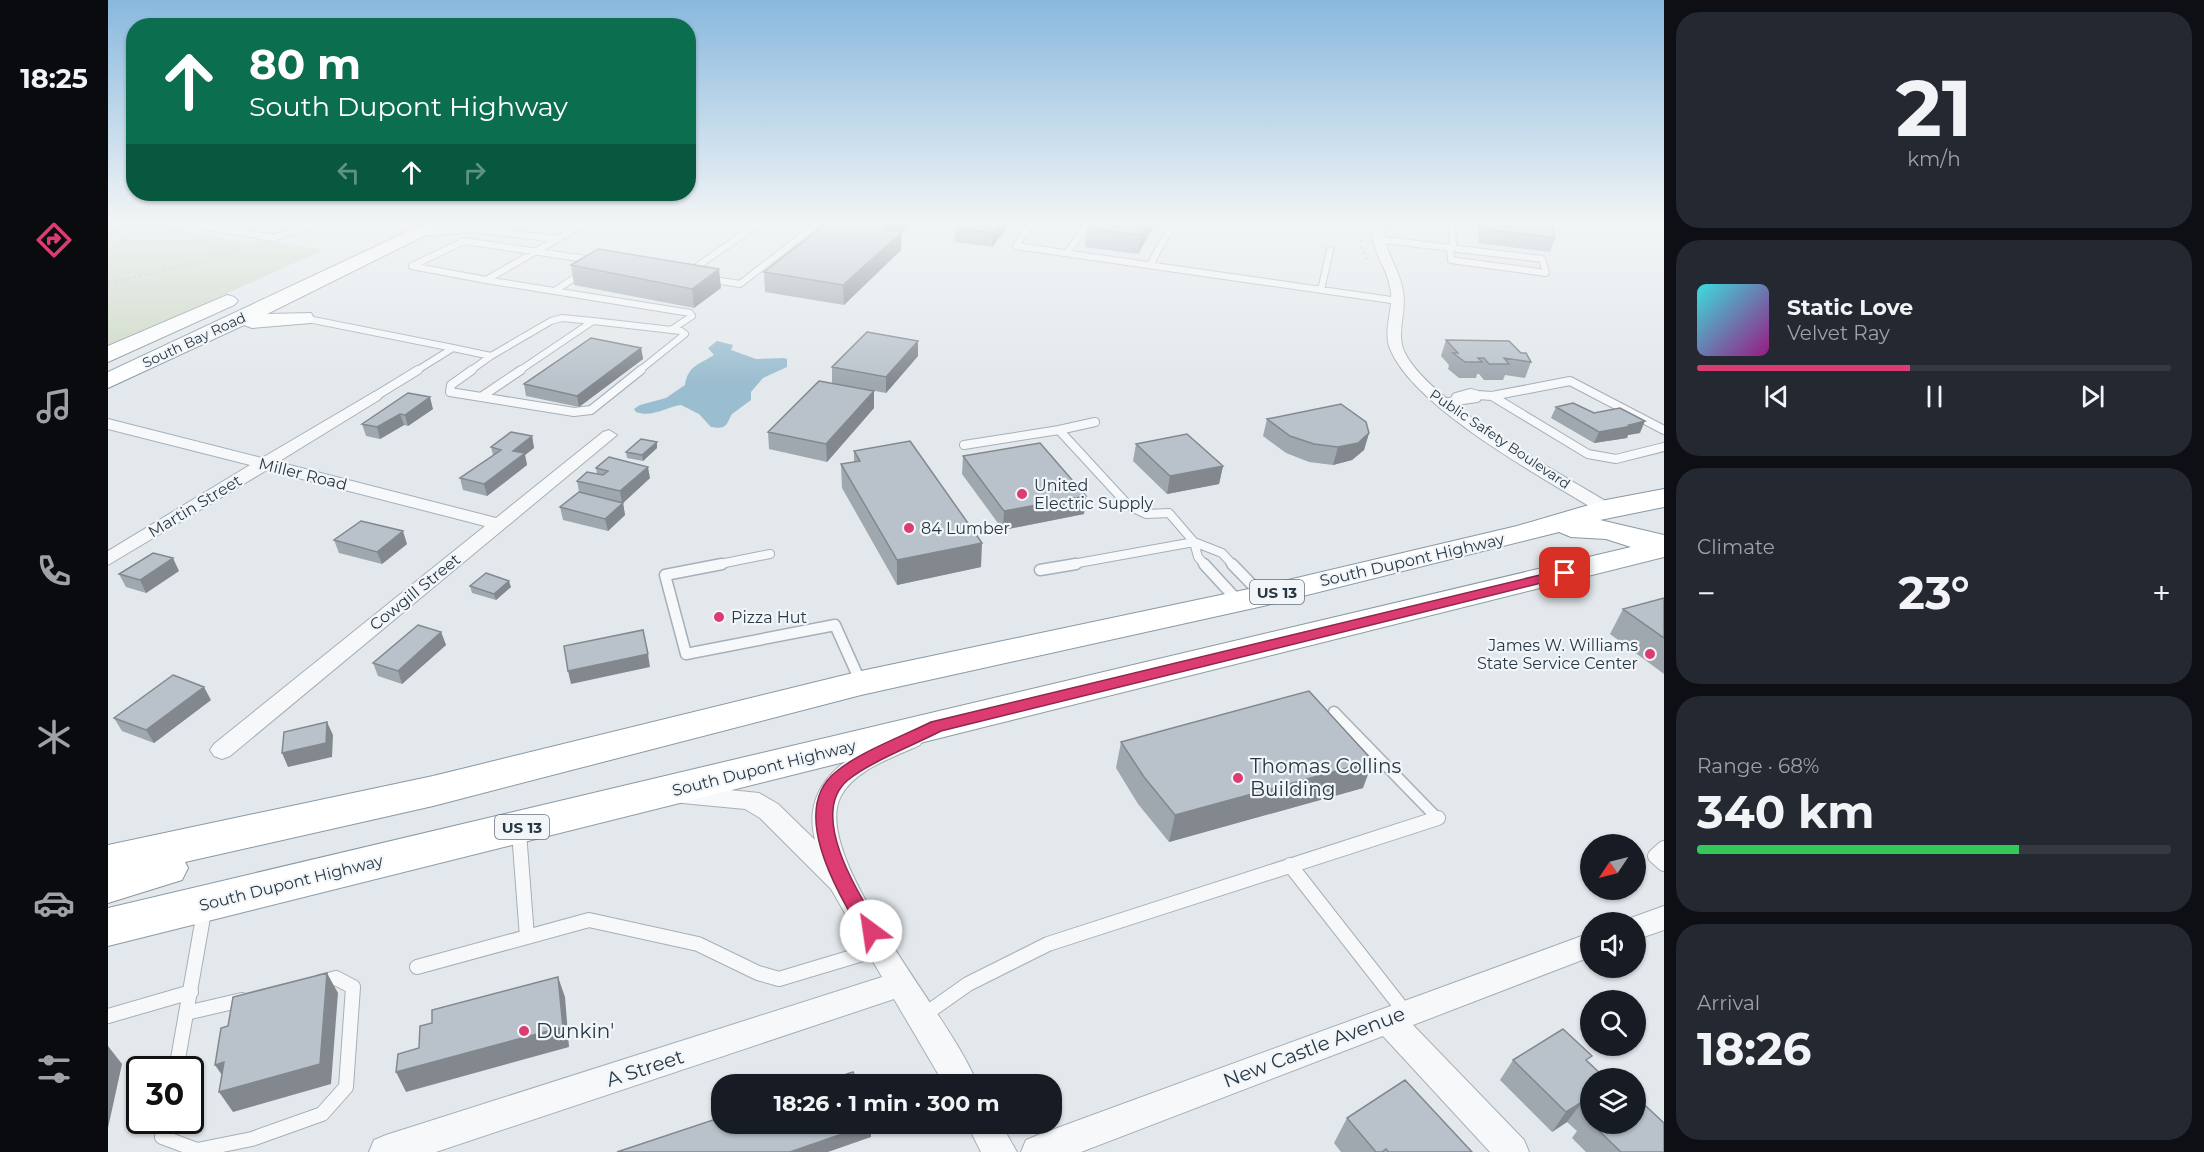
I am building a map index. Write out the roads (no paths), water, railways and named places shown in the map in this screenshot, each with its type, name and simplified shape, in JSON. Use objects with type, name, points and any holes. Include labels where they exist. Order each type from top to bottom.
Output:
[{"type":"highway","name":"South Bay Road","points":[[108,381],[330,276]]},
{"type":"highway","name":"South Bay Road","points":[[108,355],[242,294]]},
{"type":"highway","points":[[289,295],[287,304],[303,318]]},
{"type":"highway","points":[[222,327],[261,318],[303,318]]},
{"type":"highway","name":"South Dupont Highway","points":[[108,927],[937,726],[1613,534],[1664,498]]},
{"type":"highway","points":[[1613,534],[1647,527],[1664,541]]},
{"type":"highway","name":"South Dupont Highway","points":[[108,862],[433,791],[861,683],[1250,598],[1525,533],[1613,534],[1664,541]]},
{"type":"highway","points":[[108,885],[433,791]]},
{"type":"street","name":"Public Safety Boulevard","points":[[1390,276],[1395,284],[1398,302],[1398,350],[1414,378],[1449,401],[1613,534]]},
{"type":"street","name":"Martin Street","points":[[108,559],[374,397]]},
{"type":"street","name":"Miller Road","points":[[108,424],[499,524]]},
{"type":"street","name":"Cowgill Street","points":[[222,750],[609,435]]},
{"type":"street","points":[[840,881],[824,820],[826,794],[842,776],[937,726]]},
{"type":"street","points":[[664,792],[750,800],[769,811],[840,881],[955,1074]]},
{"type":"street","points":[[1646,924],[1664,918]]},
{"type":"street","name":"New Castle Avenue","points":[[1038,1152],[1580,949]]},
{"type":"street","name":"A Street","points":[[386,1152],[903,983]]},
{"type":"street","points":[[1396,1016],[1512,1152]]},
{"type":"street","points":[[989,1134],[1000,1152]]},
{"type":"lane","points":[[464,276],[690,313],[692,316],[671,330]]},
{"type":"lane","points":[[486,280],[494,276]]},
{"type":"lane","points":[[556,290],[578,276]]},
{"type":"lane","points":[[690,276],[740,284],[751,276]]},
{"type":"lane","points":[[1224,276],[1398,302]]},
{"type":"lane","points":[[1321,290],[1324,276]]},
{"type":"lane","points":[[303,318],[491,356]]},
{"type":"lane","points":[[562,318],[671,330],[686,334],[591,410],[574,412],[450,392],[452,385],[491,356],[551,321],[562,318]]},
{"type":"lane","points":[[481,397],[593,321]]},
{"type":"lane","points":[[374,397],[453,348]]},
{"type":"lane","points":[[1449,401],[1477,399],[1478,395],[1492,396],[1570,381],[1664,430]]},
{"type":"lane","points":[[1492,396],[1588,454],[1616,459],[1664,447]]},
{"type":"lane","points":[[964,445],[1095,422]]},
{"type":"lane","points":[[1059,430],[1129,506],[1146,514],[1169,513],[1194,542],[1198,557],[1250,598]]},
{"type":"lane","points":[[1040,570],[1194,542],[1222,553],[1250,598]]},
{"type":"lane","points":[[770,554],[664,575],[687,654],[835,625],[861,683]]},
{"type":"lane","points":[[922,1016],[968,984],[1048,945],[1290,865],[1439,819],[1334,712]]},
{"type":"lane","points":[[519,827],[527,937]]},
{"type":"lane","points":[[1664,848],[1654,856],[1664,864]]},
{"type":"lane","points":[[1290,865],[1396,1016]]},
{"type":"lane","points":[[178,1056],[206,903]]},
{"type":"lane","points":[[417,967],[589,920],[698,944],[758,974],[779,980],[882,948]]},
{"type":"lane","points":[[163,1134],[162,1137],[197,1150],[252,1139],[322,1114],[346,1087],[353,987],[336,978],[302,986]]},
{"type":"lane","points":[[108,1016],[191,992]]},
{"type":"lane","points":[[186,1013],[256,997]]},
{"type":"water","points":[[717,341],[733,345],[731,350],[756,359],[787,359],[787,367],[763,378],[751,392],[751,400],[732,414],[724,427],[711,427],[699,414],[681,405],[648,414],[636,412],[634,409],[640,405],[666,398],[685,385],[692,369],[714,355],[708,348]]},
{"type":"place","name":"United Electric Supply","points":[[1022,494]]},
{"type":"place","name":"84 Lumber","points":[[909,528]]},
{"type":"place","name":"Pizza Hut","points":[[719,617]]},
{"type":"place","name":"James W. Williams State Service Center","points":[[1650,654]]},
{"type":"place","name":"Thomas Collins Building","points":[[1238,778]]},
{"type":"place","name":"Dunkin'","points":[[524,1031]]}]
